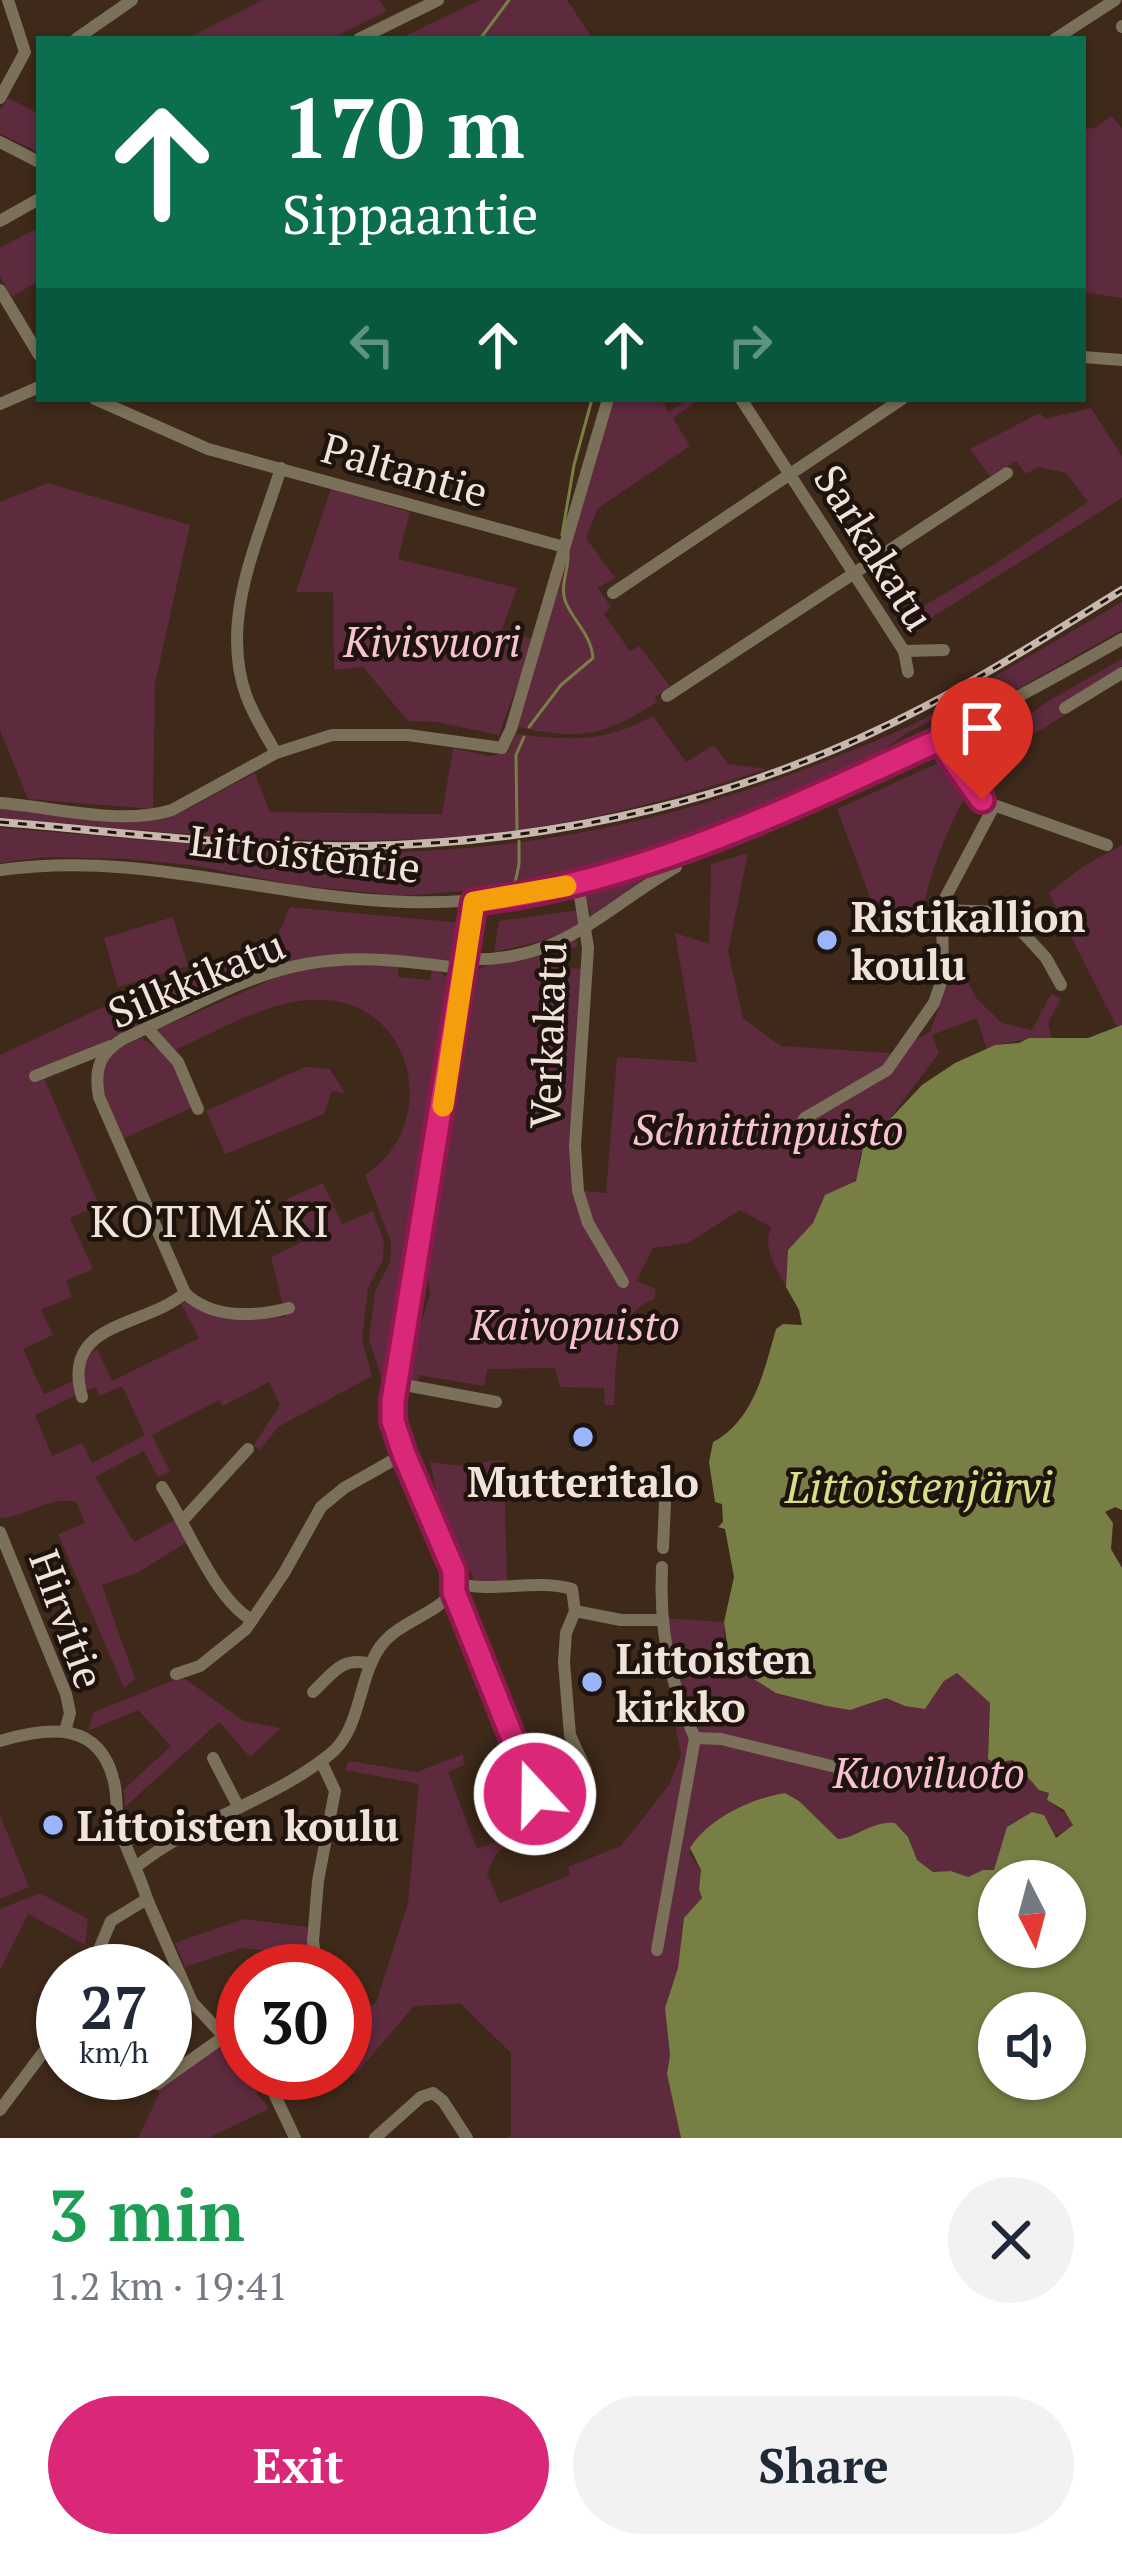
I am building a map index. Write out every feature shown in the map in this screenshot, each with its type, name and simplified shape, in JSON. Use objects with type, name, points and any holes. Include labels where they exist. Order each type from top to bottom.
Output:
[{"type":"street","points":[[0,98],[32,54],[8,0]]},
{"type":"street","points":[[80,36],[132,0]]},
{"type":"street","points":[[365,36],[438,0]]},
{"type":"street","points":[[1060,36],[1115,0]]},
{"type":"street","points":[[0,142],[36,160]]},
{"type":"street","points":[[0,221],[36,202]]},
{"type":"street","points":[[0,290],[36,351]]},
{"type":"street","points":[[1086,357],[1122,360]]},
{"type":"street","points":[[0,404],[36,388]]},
{"type":"street","name":"Paltantie","points":[[102,402],[191,443],[564,548]]},
{"type":"street","points":[[0,803],[157,814],[276,753],[318,737],[362,732],[429,736],[500,749],[512,729],[607,402]]},
{"type":"street","name":"Sarkakatu","points":[[743,402],[904,651],[908,673]]},
{"type":"street","points":[[613,592],[898,402]]},
{"type":"street","points":[[276,753],[243,685],[238,625],[245,580],[281,468]]},
{"type":"street","points":[[667,696],[1007,473]]},
{"type":"street","name":"Littoistentie","points":[[0,870],[137,866],[346,898],[474,902],[578,883],[784,810],[939,740],[1122,639]]},
{"type":"street","points":[[904,651],[944,650]]},
{"type":"street","points":[[1065,708],[1122,673]]},
{"type":"street","points":[[939,740],[978,794],[994,806],[1107,845]]},
{"type":"street","points":[[795,1132],[805,1118],[887,1070],[934,1003],[943,977],[941,910],[994,806]]},
{"type":"street","name":"Silkkikatu","points":[[185,1293],[98,1097],[98,1067],[111,1046],[254,980],[309,963],[467,964],[517,956],[586,930],[676,867]]},
{"type":"street","name":"Verkakatu","points":[[578,883],[586,930],[575,1146],[578,1191],[588,1223],[623,1282]]},
{"type":"street","points":[[474,902],[414,1288],[394,1383],[393,1421],[545,1817]]},
{"type":"street","points":[[941,910],[1004,912],[1046,958],[1061,985]]},
{"type":"street","points":[[147,1028],[178,1062],[198,1109]]},
{"type":"street","points":[[35,1076],[111,1046]]},
{"type":"street","points":[[82,1397],[78,1363],[91,1342],[185,1293],[220,1312],[289,1308]]},
{"type":"street","points":[[394,1383],[496,1402]]},
{"type":"street","points":[[183,1520],[248,1449]]},
{"type":"street","points":[[176,1674],[200,1666],[233,1642],[252,1620],[321,1507],[344,1488],[404,1454]]},
{"type":"street","points":[[663,1548],[666,1480]]},
{"type":"street","points":[[162,1487],[236,1608],[252,1620]]},
{"type":"street","name":"Hirvitie","points":[[0,1532],[66,1694],[70,1713],[65,1730]]},
{"type":"street","points":[[657,1950],[695,1738],[669,1671],[661,1619],[662,1567]]},
{"type":"street","points":[[137,1866],[188,1830],[269,1795],[337,1748],[371,1664],[391,1636],[455,1587],[572,1589],[575,1611],[566,1633],[564,1662],[570,1735],[586,1770]]},
{"type":"street","points":[[575,1611],[621,1620],[661,1619]]},
{"type":"street","points":[[314,1692],[354,1659],[371,1664]]},
{"type":"street","points":[[0,1741],[48,1729],[65,1730],[79,1735],[106,1760],[116,1786],[119,1827],[147,1899],[192,2002],[216,2031]]},
{"type":"street","points":[[695,1738],[721,1739],[844,1769]]},
{"type":"street","points":[[213,1758],[239,1808]]},
{"type":"street","points":[[313,1944],[318,1881],[335,1791],[321,1761]]},
{"type":"street","points":[[101,1944],[111,1921],[147,1899]]},
{"type":"street","points":[[0,2110],[36,2062]]},
{"type":"street","points":[[375,2138],[421,2097],[433,2093],[467,2138]]},
{"type":"street","points":[[277,2100],[295,2138]]},
{"type":"green space","points":[[263,0],[379,0],[387,11],[336,36],[192,36]]},
{"type":"green space","points":[[480,0],[567,0],[591,36],[405,36]]},
{"type":"green space","points":[[8,98],[36,112],[36,151],[0,134],[0,110]]},
{"type":"green space","points":[[1111,116],[1122,128],[1122,298],[1086,292],[1086,129]]},
{"type":"green space","points":[[36,229],[36,282],[12,297],[0,277],[0,248]]},
{"type":"green space","points":[[613,402],[662,402],[669,412],[684,402],[696,402],[673,418],[690,446],[598,508],[586,538],[615,578],[598,588],[611,607],[604,614],[630,651],[639,646],[670,686],[655,697],[657,702],[606,729],[558,734],[517,727]]},
{"type":"green space","points":[[1091,408],[1122,456],[1122,498],[904,635],[896,622],[1088,502],[1066,473],[1038,467],[1026,474],[1016,461],[990,476],[970,449],[1040,413],[1045,419]]},
{"type":"green space","points":[[48,483],[190,525],[155,684],[153,809],[28,799],[0,730],[0,502]]},
{"type":"green space","name":"Kivisvuori","points":[[331,489],[410,512],[398,559],[517,588],[502,630],[534,639],[499,735],[408,721],[363,667],[334,670],[333,592],[296,592]]},
{"type":"green space","points":[[1122,602],[1122,630],[982,709],[969,687]]},
{"type":"green space","points":[[1122,659],[1122,666],[1061,705],[1065,715],[985,764],[988,788],[980,784],[982,749],[1050,700]]},
{"type":"green space","points":[[962,692],[967,702],[907,733],[851,772],[672,848],[546,884],[404,896],[295,885],[191,865],[129,859],[45,857],[0,863],[0,828],[342,852],[448,849],[561,836],[672,812],[780,778],[902,730]]},
{"type":"green space","points":[[653,716],[686,762],[714,745],[728,764],[767,769],[607,814],[446,837],[255,838],[0,819],[0,809],[161,819],[255,773],[270,812],[442,814],[453,748],[490,756],[508,752],[516,734],[602,736]]},
{"type":"green space","points":[[945,760],[967,793],[939,854],[921,919],[882,929],[837,809]]},
{"type":"green space","points":[[780,817],[652,873],[592,919],[586,897],[591,889]]},
{"type":"green space","points":[[1122,845],[1122,1025],[1117,1027],[1049,893]]},
{"type":"green space","points":[[748,853],[728,951],[743,1018],[781,1046],[890,1053],[930,1032],[956,961],[977,999],[1002,1023],[1032,1030],[1051,994],[1061,998],[1048,1023],[1052,1038],[986,1048],[977,1018],[932,1035],[939,1053],[861,1152],[859,1176],[788,1250],[786,1287],[769,1250],[771,1227],[740,1210],[688,1243],[653,1248],[636,1281],[656,1289],[654,1299],[630,1317],[623,1330],[614,1405],[605,1405],[604,1388],[560,1387],[555,1368],[487,1369],[484,1386],[419,1375],[418,1381],[402,1380],[430,1295],[425,1246],[474,973],[576,939],[578,946],[565,952],[565,968],[583,969],[572,1154],[581,1191],[606,1193],[617,1057],[697,1062],[675,933],[709,944],[711,864]]},
{"type":"green space","points":[[290,907],[463,923],[460,956],[455,961],[345,956],[210,996],[40,1069],[99,1205],[70,1218],[93,1269],[66,1281],[72,1297],[41,1310],[53,1335],[23,1349],[44,1394],[73,1381],[76,1395],[35,1415],[52,1456],[82,1443],[92,1463],[145,1435],[122,1386],[100,1396],[96,1388],[85,1390],[81,1379],[85,1357],[97,1349],[112,1381],[199,1338],[181,1304],[187,1300],[220,1316],[286,1317],[271,1257],[304,1241],[285,1200],[323,1183],[342,1224],[373,1211],[384,1242],[383,1260],[368,1288],[362,1340],[372,1376],[278,1427],[260,1450],[253,1446],[280,1405],[269,1382],[223,1406],[219,1400],[152,1435],[170,1471],[158,1477],[144,1451],[95,1477],[134,1542],[179,1518],[195,1537],[139,1572],[102,1585],[135,1679],[124,1688],[58,1534],[85,1523],[76,1502],[57,1501],[0,1518],[0,1055],[133,993],[273,947]]},
{"type":"green space","points":[[579,910],[582,926],[494,952],[499,921]]},
{"type":"green space","points":[[173,917],[188,966],[118,987],[104,938]]},
{"type":"green space","points":[[343,964],[398,967],[398,977],[430,980],[432,970],[439,971],[455,984],[411,1263],[385,1388],[369,1340],[375,1291],[390,1262],[391,1242],[365,1175],[389,1153],[403,1127],[410,1099],[407,1071],[397,1045],[380,1023],[356,1007],[326,1000],[268,1009],[175,1050],[154,1031],[296,969]]},
{"type":"green space","points":[[142,1038],[171,1058],[194,1107],[122,1139],[103,1092],[103,1067],[122,1047]]},
{"type":"green space","points":[[305,1067],[330,1069],[345,1093],[332,1091],[324,1114],[225,1154],[206,1111]]},
{"type":"green space","points":[[504,1460],[507,1581],[475,1582],[437,1496],[430,1462],[481,1468],[483,1462]]},
{"type":"green space","name":"Kuoviluoto","points":[[663,1618],[724,1622],[725,1649],[766,1687],[814,1702],[860,1707],[886,1698],[925,1709],[944,1681],[957,1673],[990,1703],[991,1762],[1014,1760],[1039,1790],[1049,1793],[1047,1800],[1072,1818],[1072,1827],[1053,1837],[1044,1815],[1032,1812],[1008,1827],[997,1860],[978,1860],[978,1872],[968,1877],[933,1872],[917,1860],[908,1837],[895,1823],[838,1839],[785,1793],[743,1806],[719,1821],[689,1853],[701,1870],[702,1898],[684,1918],[679,1968],[665,2008],[667,2074],[681,2138],[508,2138],[511,2053],[461,2004],[414,2006],[372,2055],[372,2005],[408,1903],[419,1784],[345,1770],[349,1761],[417,1772],[463,1754],[464,1765],[448,1772],[477,1849],[521,1832],[496,1854],[487,1874],[500,1903],[570,1875],[568,1867],[621,1846],[669,1785],[681,1755],[657,1628]]},
{"type":"green space","points":[[182,1677],[244,1721],[281,1728],[250,1757],[219,1722],[125,1807],[124,1789],[171,1746],[138,1710],[88,1731],[94,1712]]},
{"type":"green space","points":[[0,1815],[29,1887],[0,1899]]},
{"type":"green space","points":[[40,1893],[88,1919],[85,1944],[28,1914],[0,1970],[0,1909]]},
{"type":"green space","points":[[244,1919],[307,1927],[310,1944],[216,1944],[216,1956],[192,1965],[192,1944],[175,1943]]},
{"type":"green space","points":[[216,2043],[216,2100],[262,2100],[269,2109],[208,2138],[138,2138],[156,2100],[192,2100],[192,2060]]},
{"type":"water","name":"Littoistenjärvi","points":[[1122,1025],[1122,1510],[1115,1507],[1105,1512],[1113,1523],[1111,1549],[1122,1568],[1122,2138],[681,2138],[667,2074],[665,2008],[678,1968],[684,1918],[702,1898],[701,1870],[690,1848],[719,1819],[745,1805],[785,1793],[838,1839],[895,1823],[908,1837],[917,1860],[933,1872],[968,1877],[978,1872],[978,1968],[1086,1968],[1086,1860],[997,1860],[1007,1827],[1032,1812],[1044,1815],[1056,1838],[1073,1825],[1064,1810],[1047,1800],[1049,1793],[1039,1790],[1013,1760],[994,1763],[988,1759],[990,1703],[957,1673],[944,1681],[925,1709],[886,1698],[850,1710],[776,1693],[730,1664],[724,1622],[734,1577],[725,1529],[718,1527],[723,1522],[722,1504],[715,1502],[709,1462],[713,1442],[748,1408],[776,1329],[783,1324],[802,1325],[786,1287],[788,1250],[813,1223],[825,1195],[856,1181],[863,1148],[922,1085],[995,1045],[1029,1038],[1088,1038]]},
{"type":"waterway","points":[[482,36],[509,0]]},
{"type":"waterway","points":[[562,535],[591,402]]},
{"type":"waterway","points":[[529,727],[561,685],[593,658],[564,597],[568,553]]},
{"type":"waterway","points":[[517,829],[516,755],[524,737]]},
{"type":"waterway","points":[[515,883],[519,841]]},
{"type":"railway","points":[[0,822],[319,846],[437,843],[582,824],[723,790],[860,738],[976,679],[1122,590]]},
{"type":"slow traffic","points":[[443,1106],[474,902],[566,886]]},
{"type":"place","name":"Ristikallion koulu","points":[[827,940]]},
{"type":"place","name":"Mutteritalo","points":[[583,1437]]},
{"type":"place","name":"Littoisten kirkko","points":[[592,1682]]},
{"type":"place","name":"Littoisten koulu","points":[[53,1825]]},
{"type":"district","name":"KOTIMÄKI","points":[[211,1220]]},
{"type":"route","points":[[535,1794],[454,1592],[454,1571],[393,1421],[394,1383],[414,1288],[474,902],[536,894],[646,862],[784,810],[939,740],[982,800]]},
{"type":"park label","name":"Schnittinpuisto","points":[[768,1129]]},
{"type":"park label","name":"Kaivopuisto","points":[[575,1324]]}]
